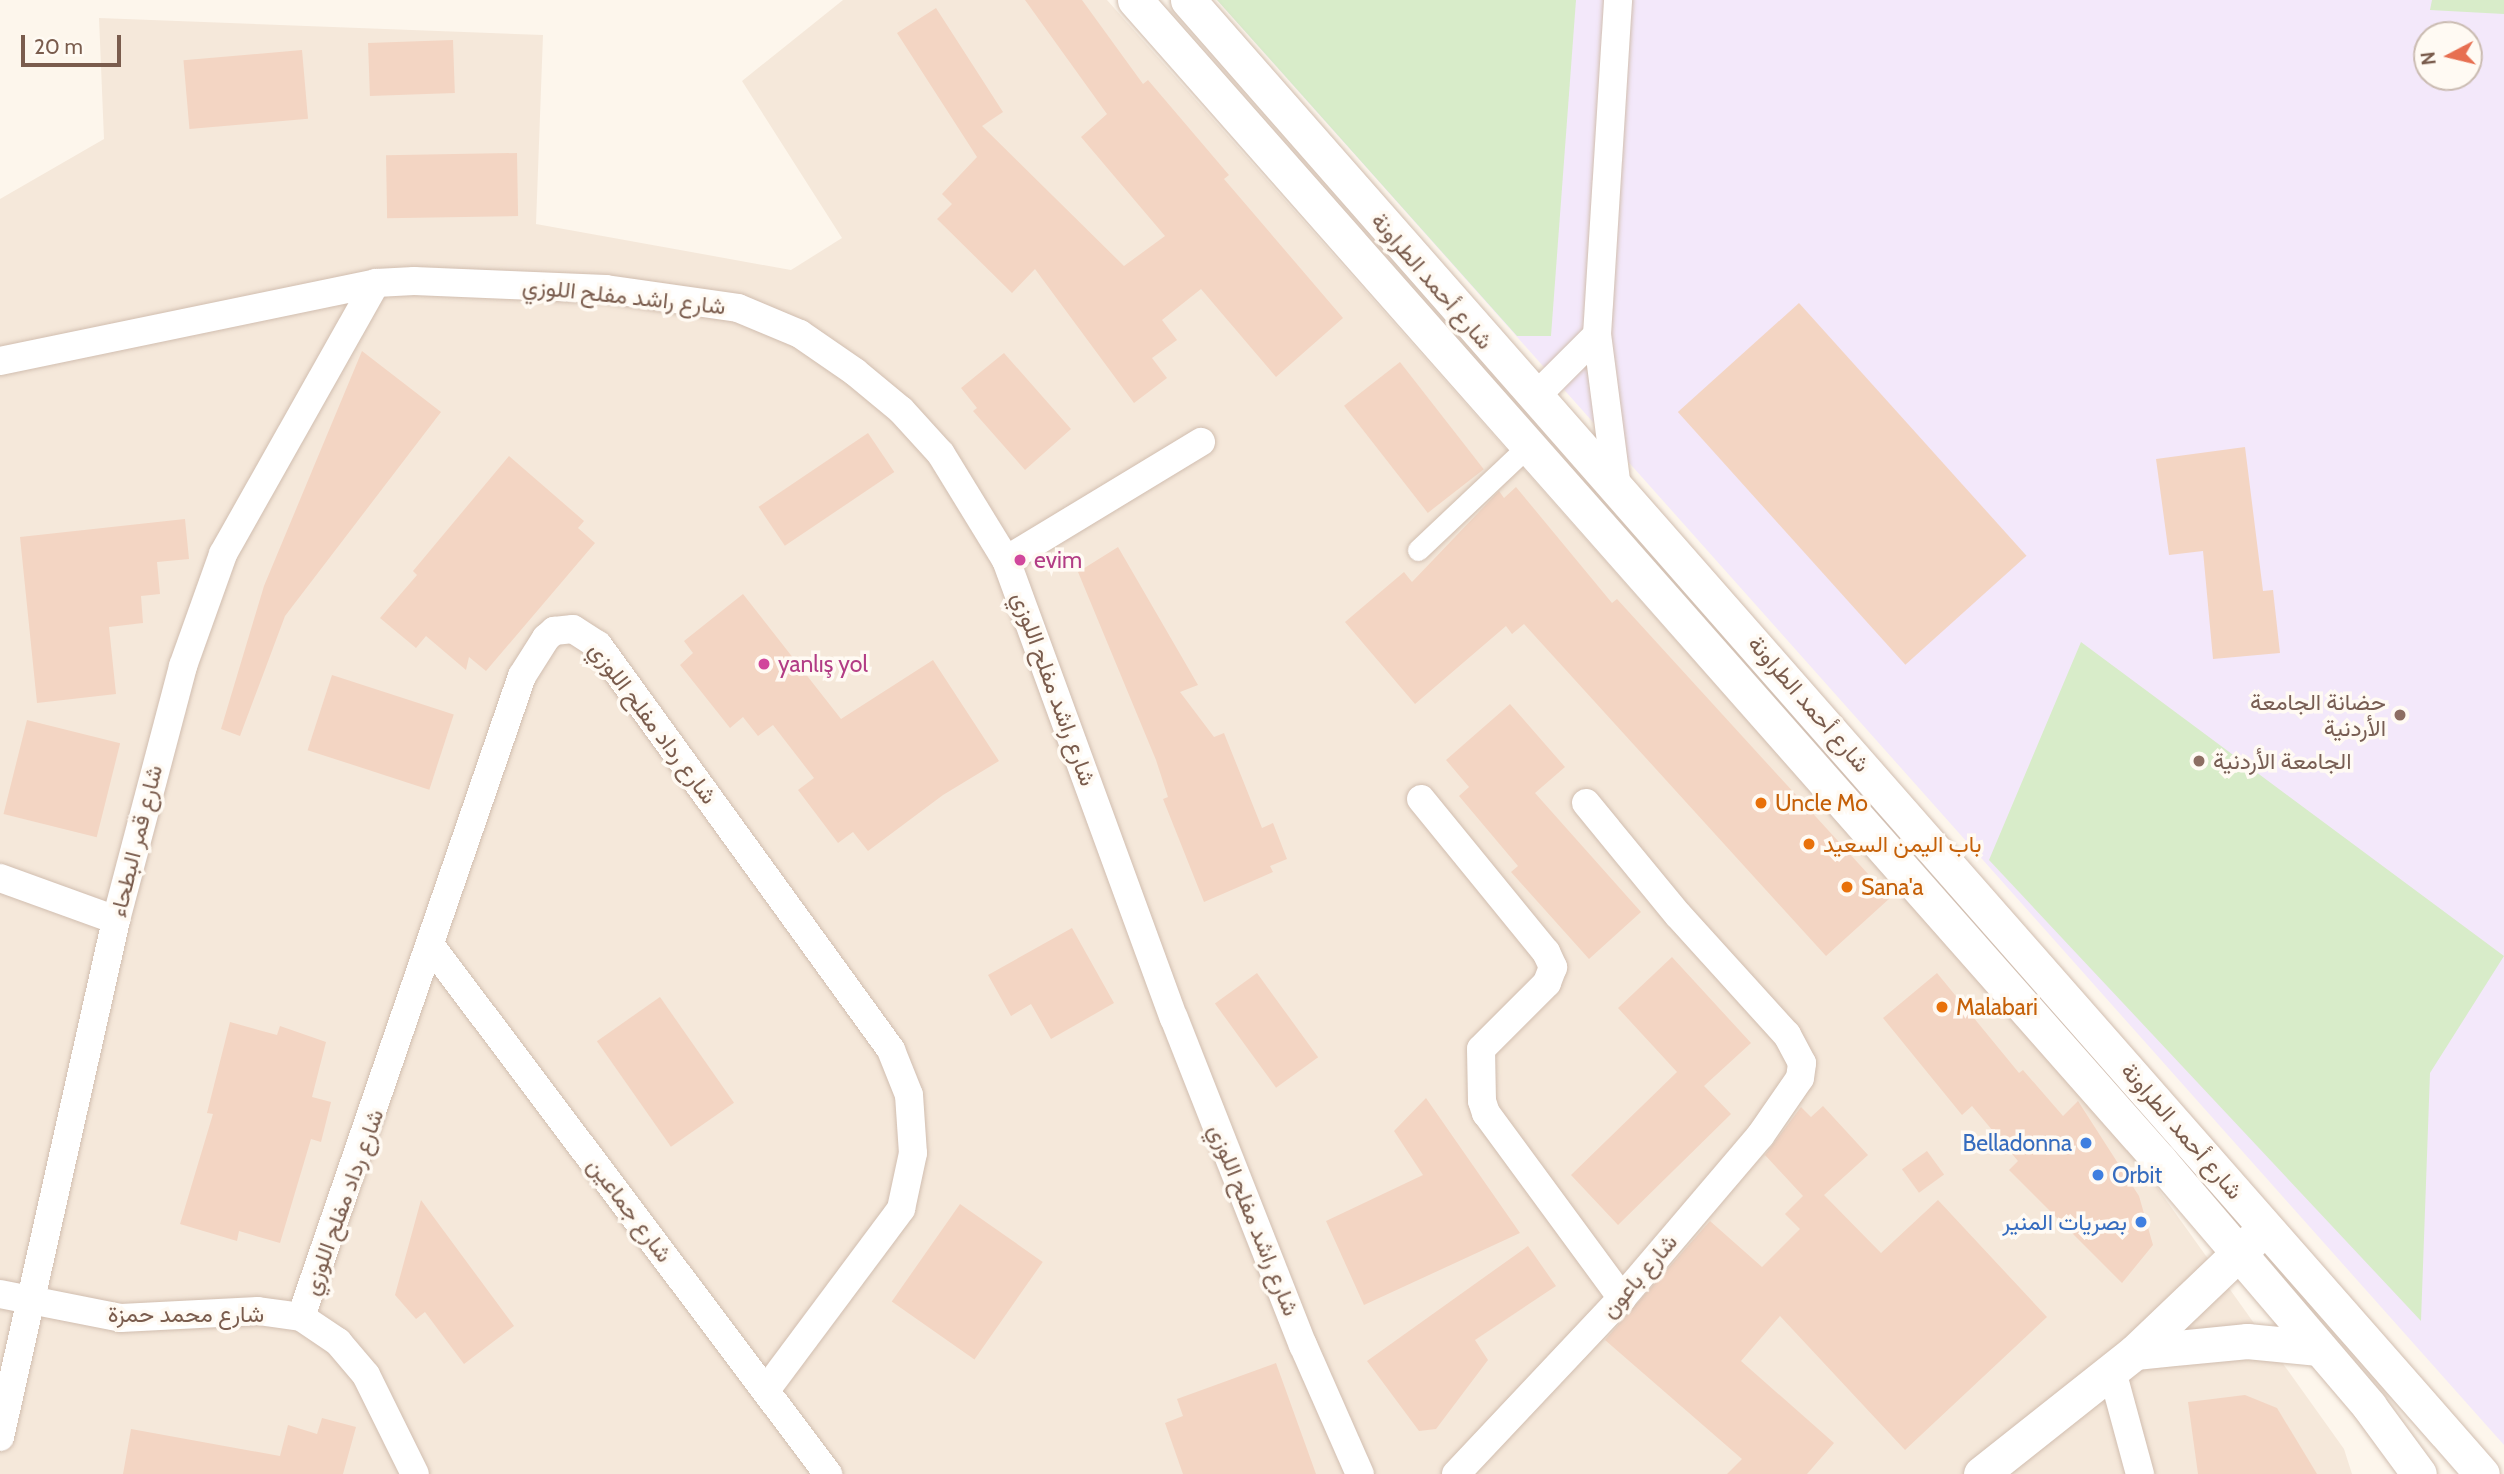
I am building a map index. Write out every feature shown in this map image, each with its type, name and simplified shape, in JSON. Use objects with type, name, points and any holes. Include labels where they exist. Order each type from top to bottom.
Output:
[{"type":"street","name":"شارع أحمد الطراونة","points":[[1135,0],[2151,1152],[2235,1254],[2319,1348],[2419,1474]]},
{"type":"street","name":"شارع أحمد الطراونة","points":[[1188,0],[1534,398],[1618,488],[2482,1474]]},
{"type":"street","points":[[1618,0],[1597,335],[1618,488]]},
{"type":"street","name":"شارع راشد مفلح اللوزي","points":[[0,361],[376,283],[606,289],[738,308],[800,334],[901,410],[941,454],[1006,560],[1174,1018],[1303,1345],[1360,1474]]},
{"type":"street","name":"شارع قمر البطحاء","points":[[0,1437],[116,920],[183,666],[223,554],[376,283]]},
{"type":"street","points":[[1534,398],[1597,335]]},
{"type":"street","points":[[1006,560],[1201,442]]},
{"type":"street","points":[[1418,550],[1528,446]]},
{"type":"street","name":"شارع رداد مفلح اللوزي","points":[[301,1318],[522,676],[539,644],[554,631],[582,631],[598,645],[891,1050],[909,1095],[913,1153],[901,1209],[766,1390]]},
{"type":"street","points":[[1421,799],[1536,939],[1553,967],[1547,983],[1481,1049],[1482,1101],[1486,1113],[1622,1298]]},
{"type":"street","name":"شارع باعون","points":[[1456,1474],[1622,1298],[1792,1094],[1802,1063],[1787,1035],[1678,915],[1586,803]]},
{"type":"street","points":[[0,878],[116,920]]},
{"type":"street","name":"شارع جماعين","points":[[431,946],[828,1474]]},
{"type":"street","points":[[1981,1474],[2123,1362],[2235,1254],[2267,1227]]},
{"type":"street","name":"شارع محمد حمزة","points":[[0,1294],[121,1318],[258,1311],[301,1318],[338,1342],[366,1375],[415,1474]]},
{"type":"street","points":[[2123,1362],[2247,1341],[2319,1348]]},
{"type":"street","points":[[2123,1362],[2140,1474]]},
{"type":"shaded area","points":[[843,0],[1107,0],[2136,1158],[2344,1449],[2352,1474],[0,1474],[0,199],[104,139],[99,18],[543,35],[536,224],[791,270],[842,238],[742,81]]},
{"type":"shaded area","name":"الجامعة الأردنية","points":[[1217,0],[2504,0],[2504,1445]]},
{"type":"green space","points":[[1217,0],[1576,0],[1551,336],[1517,336]]},
{"type":"green space","points":[[2432,0],[2504,0],[2504,14],[2430,10]]},
{"type":"green space","points":[[2081,642],[2504,956],[2430,1073],[2421,1321],[1989,860]]},
{"type":"building","points":[[1025,0],[1082,0],[1143,84],[1148,80],[1229,175],[1224,179],[1343,318],[1276,377],[1201,289],[1162,320],[1177,340],[1152,358],[1167,378],[1134,403],[1035,269],[1012,293],[937,219],[952,204],[942,194],[977,157],[897,33],[936,8],[1003,112],[982,126],[1124,266],[1165,236],[1081,137],[1107,114]]},
{"type":"building","points":[[453,40],[455,93],[370,96],[368,43]]},
{"type":"building","points":[[302,50],[308,119],[189,129],[183,60]]},
{"type":"building","points":[[517,153],[518,216],[387,218],[386,155]]},
{"type":"building","points":[[1799,303],[2027,556],[1905,665],[1678,412]]},
{"type":"building","points":[[362,351],[441,412],[285,616],[240,736],[221,729],[264,586]]},
{"type":"building","points":[[1004,353],[1071,429],[1025,470],[973,411],[977,408],[961,388]]},
{"type":"building","points":[[1400,362],[1484,469],[1428,513],[1344,406]]},
{"type":"building","points":[[868,433],[894,472],[785,546],[759,507]]},
{"type":"building","points":[[2245,447],[2263,591],[2273,590],[2280,653],[2213,659],[2203,551],[2169,555],[2156,459]]},
{"type":"building","points":[[509,456],[584,521],[578,528],[595,543],[486,671],[469,657],[466,670],[426,636],[416,648],[380,618],[417,575],[413,571]]},
{"type":"building","points":[[1516,487],[1612,603],[1617,599],[1890,898],[1826,956],[1524,624],[1512,634],[1506,626],[1415,704],[1345,622],[1404,572],[1412,582],[1499,491],[1504,498]]},
{"type":"building","points":[[185,519],[189,559],[157,562],[160,594],[141,596],[143,623],[109,627],[116,694],[37,703],[20,537]]},
{"type":"building","points":[[1118,547],[1198,685],[1180,692],[1214,737],[1224,733],[1262,828],[1273,823],[1287,859],[1270,866],[1273,872],[1204,902],[1163,799],[1168,797],[1156,760],[1078,572]]},
{"type":"building","points":[[743,594],[841,719],[933,660],[999,761],[943,795],[868,851],[853,832],[838,843],[798,790],[814,778],[773,725],[758,736],[743,717],[730,728],[680,665],[693,653],[684,641]]},
{"type":"building","points":[[332,675],[454,715],[429,790],[308,750]]},
{"type":"building","points":[[1510,704],[1565,767],[1535,793],[1641,912],[1589,959],[1511,872],[1518,866],[1459,796],[1469,787],[1446,760]]},
{"type":"building","points":[[27,720],[120,743],[97,837],[4,814]]},
{"type":"building","points":[[1072,928],[1114,1003],[1051,1039],[1031,1004],[1011,1016],[988,975]]},
{"type":"building","points":[[1672,957],[1751,1043],[1704,1086],[1731,1114],[1618,1225],[1571,1175],[1677,1072],[1618,1008]]},
{"type":"building","points":[[1257,973],[1318,1057],[1276,1088],[1215,1004]]},
{"type":"building","points":[[1937,973],[2019,1073],[2023,1070],[2063,1116],[2078,1101],[2139,1196],[2153,1245],[2122,1283],[2009,1170],[2018,1161],[1972,1106],[1962,1115],[1883,1018]]},
{"type":"building","points":[[660,997],[734,1103],[671,1147],[597,1041]]},
{"type":"building","points":[[230,1022],[277,1035],[280,1026],[326,1042],[312,1097],[331,1102],[321,1142],[311,1139],[280,1243],[239,1231],[237,1241],[180,1224],[213,1114],[207,1113]]},
{"type":"building","points":[[1426,1098],[1520,1233],[1364,1305],[1326,1221],[1423,1175],[1394,1131]]},
{"type":"building","points":[[1823,1106],[1868,1155],[1824,1195],[1881,1253],[1938,1200],[2047,1317],[1905,1450],[1780,1316],[1741,1361],[1834,1443],[1807,1474],[1727,1474],[1742,1459],[1605,1340],[1710,1221],[1762,1267],[1800,1229],[1785,1214],[1803,1196],[1765,1155],[1801,1107],[1811,1117]]},
{"type":"building","points":[[1927,1151],[1944,1174],[1919,1193],[1902,1169]]},
{"type":"building","points":[[421,1200],[514,1326],[464,1364],[425,1312],[416,1319],[395,1295]]},
{"type":"building","points":[[960,1204],[1043,1262],[974,1359],[892,1301]]},
{"type":"building","points":[[1528,1246],[1556,1286],[1475,1340],[1488,1360],[1436,1429],[1419,1431],[1367,1361]]},
{"type":"building","points":[[1276,1363],[1316,1474],[1183,1474],[1165,1423],[1183,1416],[1177,1399]]},
{"type":"building","points":[[2245,1395],[2277,1408],[2317,1474],[2198,1474],[2188,1402]]},
{"type":"building","points":[[322,1418],[356,1427],[343,1474],[123,1474],[131,1429],[280,1456],[288,1425],[317,1434]]},
{"type":"place","name":"evim","points":[[1020,560]]},
{"type":"place","name":"yanlış yol","points":[[764,664]]},
{"type":"place","name":"حضانة الجامعة الأردنية","points":[[2400,715]]},
{"type":"place","name":"الجامعة الأردنية","points":[[2199,761]]},
{"type":"place","name":"Uncle Mo","points":[[1761,803]]},
{"type":"place","name":"باب اليمن السعيد","points":[[1809,844]]},
{"type":"place","name":"Sana'a","points":[[1847,887]]},
{"type":"place","name":"Malabari","points":[[1942,1007]]},
{"type":"place","name":"Belladonna","points":[[2086,1143]]},
{"type":"place","name":"Orbit","points":[[2098,1175]]},
{"type":"place","name":"بصريات المنير","points":[[2141,1222]]}]
